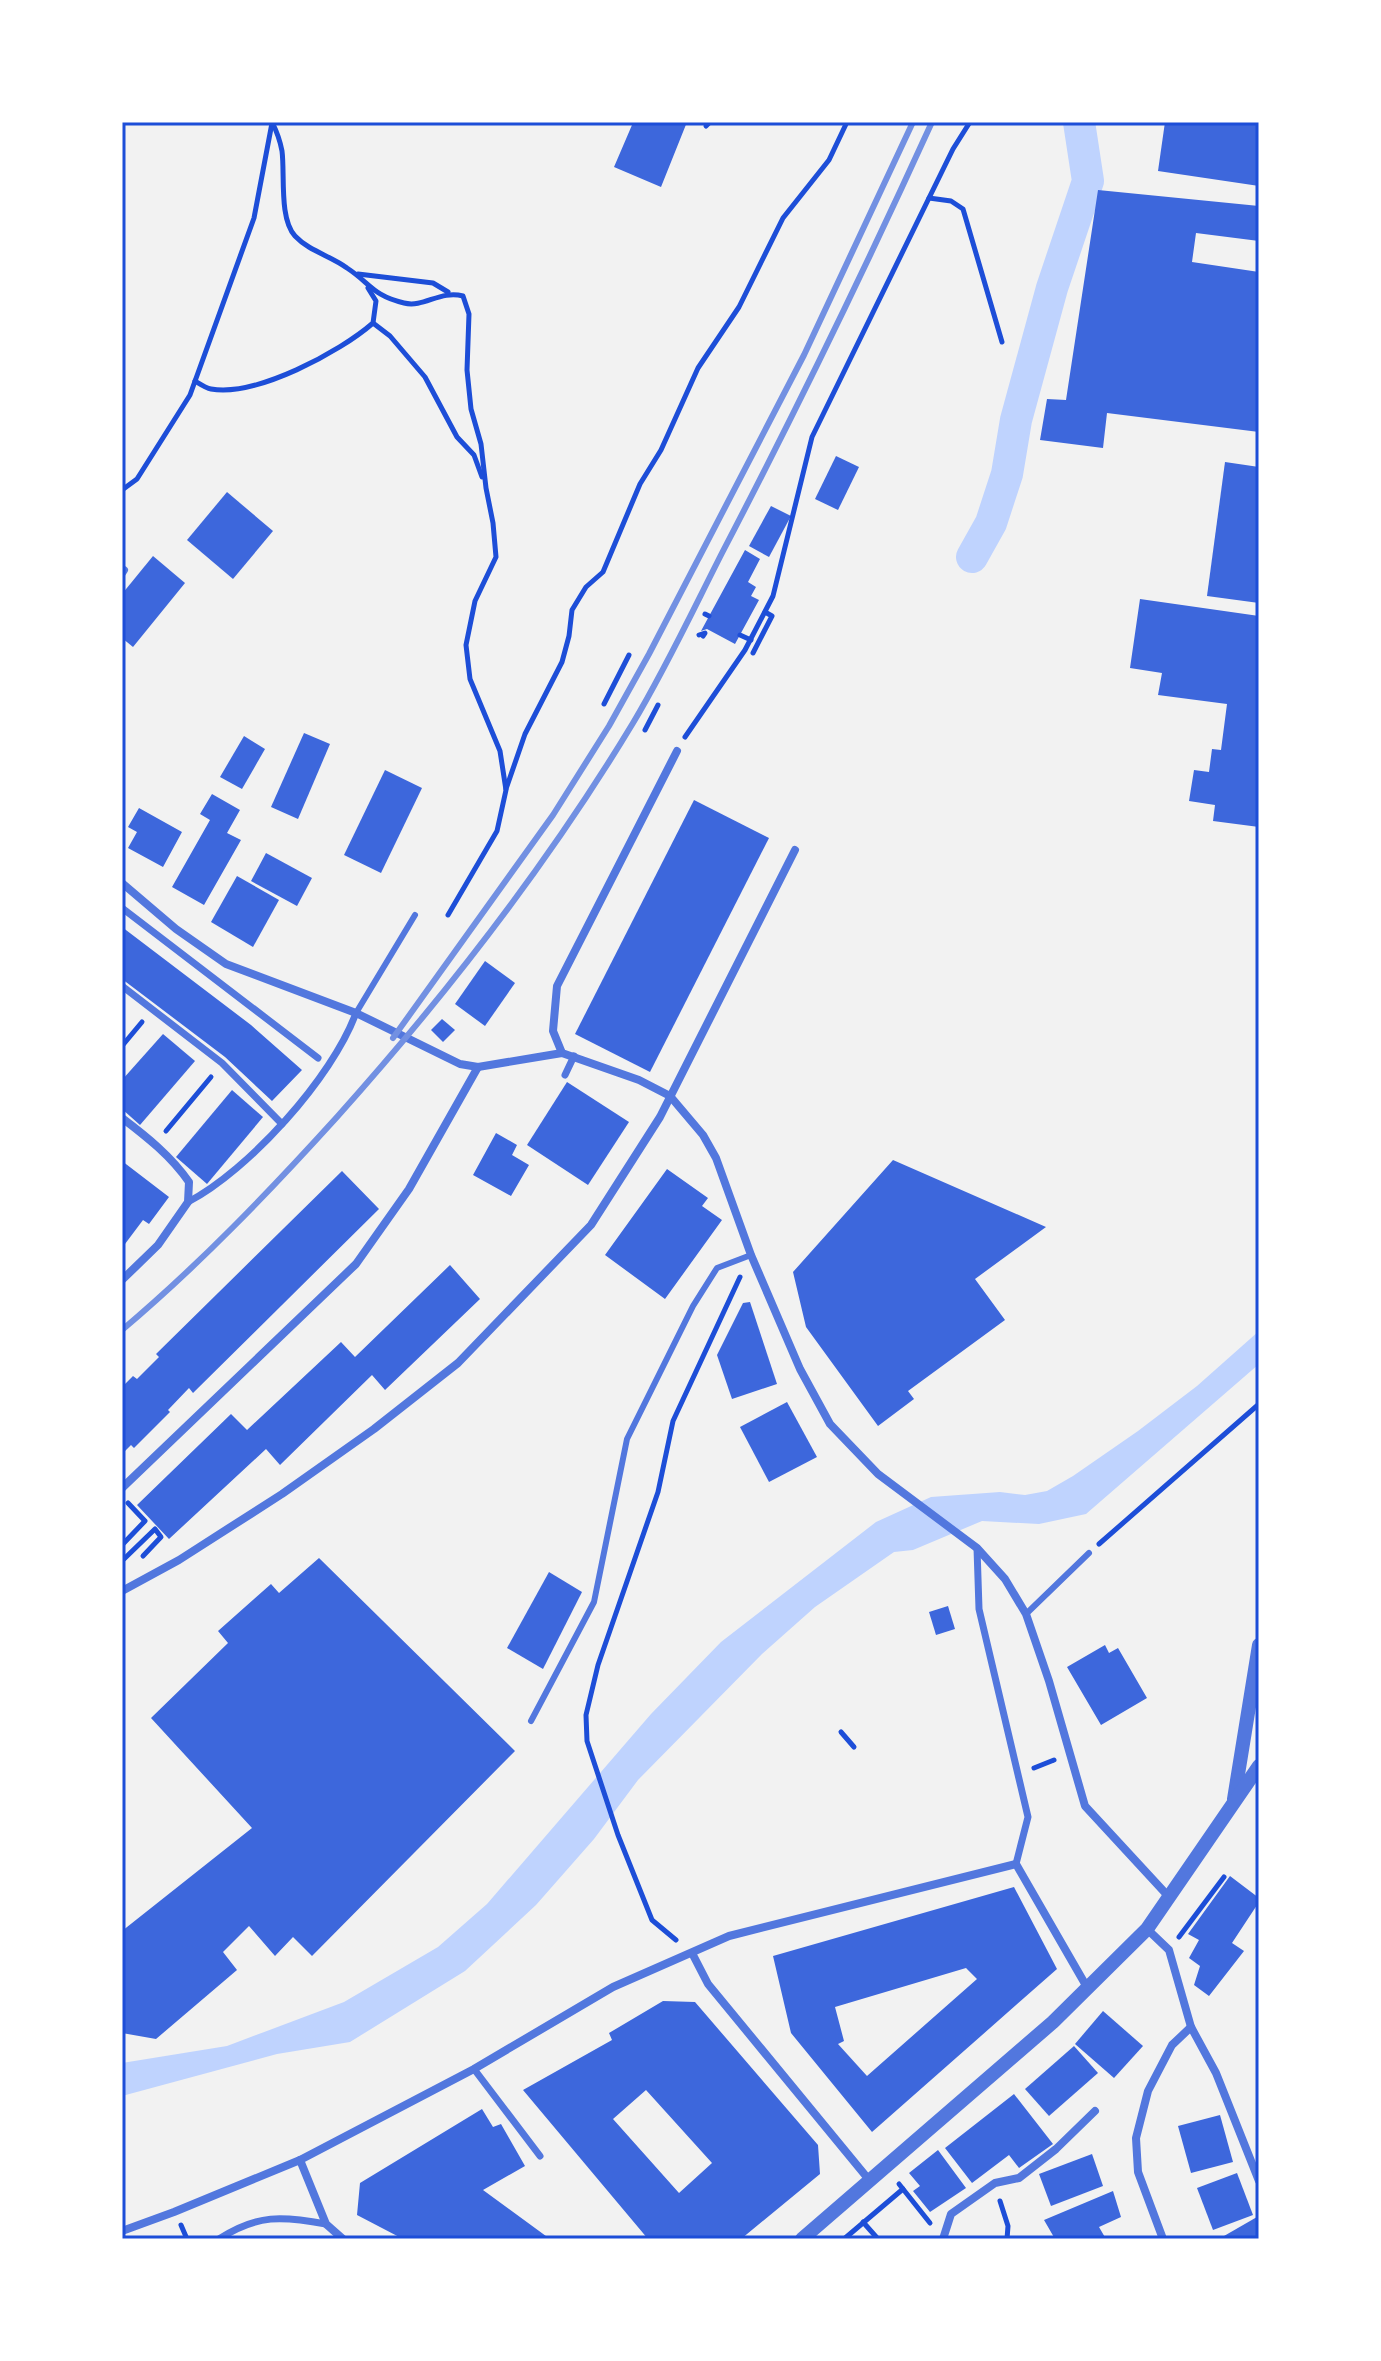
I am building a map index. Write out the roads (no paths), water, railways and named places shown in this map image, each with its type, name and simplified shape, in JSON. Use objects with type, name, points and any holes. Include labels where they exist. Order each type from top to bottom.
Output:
[{"type":"street","points":[[562,1053],[553,1031],[557,986],[677,751]]},
{"type":"street","points":[[122,1591],[282,1494],[374,1429],[458,1363],[591,1225],[660,1117],[795,850]]},
{"type":"street","points":[[122,883],[176,929],[226,964],[356,1013],[460,1064],[478,1067],[562,1053],[639,1080],[670,1096],[703,1135],[716,1158],[751,1255],[800,1369],[830,1424],[878,1474],[977,1548],[1005,1579],[1026,1614],[1085,1806],[1170,1898]]},
{"type":"street","points":[[122,908],[318,1058]]},
{"type":"street","points":[[122,986],[222,1063],[282,1124]]},
{"type":"street","points":[[122,1280],[158,1245],[188,1202],[210,1191],[282,1124],[324,1075],[356,1013]]},
{"type":"street","points":[[565,1075],[574,1056]]},
{"type":"street","points":[[122,1488],[356,1264],[409,1189],[478,1067]]},
{"type":"street","points":[[122,1118],[180,1168],[189,1182],[188,1202]]},
{"type":"street","points":[[977,1548],[979,1609],[1028,1817],[1016,1864],[1088,1989]]},
{"type":"street","points":[[1233,1807],[1259,1645]]},
{"type":"street","points":[[802,2239],[1088,1989],[1147,1929],[1259,1766]]},
{"type":"street","points":[[122,2231],[300,2160],[474,2069],[613,1987],[729,1936],[1016,1864]]},
{"type":"street","points":[[1147,1929],[1169,1950],[1191,2027],[1216,2073],[1259,2181]]},
{"type":"street","points":[[692,1953],[708,1984],[870,2181]]},
{"type":"street","points":[[1163,2239],[1138,2172],[1136,2138],[1148,2091],[1172,2045],[1191,2027]]},
{"type":"street","points":[[474,2069],[540,2156]]},
{"type":"street","points":[[940,2236],[951,2214],[995,2183],[1019,2178],[1056,2149],[1095,2111]]},
{"type":"street","points":[[300,2160],[326,2224],[343,2239]]},
{"type":"street","points":[[219,2239],[235,2228],[270,2218],[290,2217],[326,2224]]},
{"type":"lane","points":[[356,1013],[415,915]]},
{"type":"lane","points":[[531,1721],[594,1602],[627,1439],[693,1306],[717,1268],[751,1255]]},
{"type":"lane","points":[[1026,1614],[1089,1553]]},
{"type":"water","points":[[1259,1331],[1259,1364],[1086,1514],[1039,1524],[982,1521],[913,1550],[894,1552],[815,1607],[762,1654],[638,1780],[594,1839],[536,1905],[465,1971],[350,2042],[277,2054],[122,2096],[122,2063],[227,2046],[344,2002],[438,1947],[487,1904],[651,1714],[721,1642],[876,1522],[931,1497],[1000,1492],[1025,1495],[1047,1491],[1138,1431],[1197,1386]]},
{"type":"waterway","points":[[972,557],[991,523],[1007,474],[1016,420],[1052,288],[1088,181],[1079,122]]},
{"type":"railway","points":[[393,1038],[553,815],[609,726],[804,355],[913,122]]},
{"type":"railway","points":[[122,1330],[233,1227],[337,1117],[457,975],[566,827],[633,723],[668,660],[830,339],[932,122]]}]
